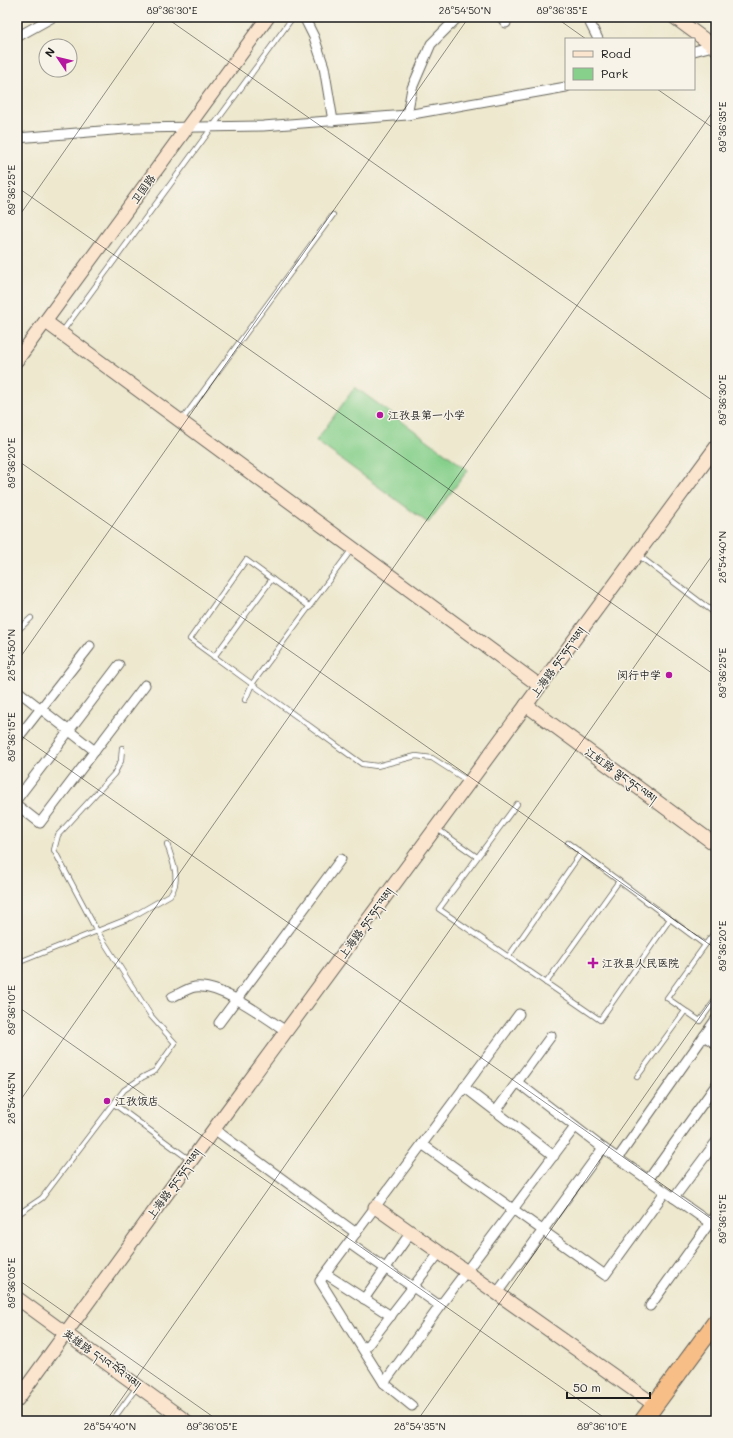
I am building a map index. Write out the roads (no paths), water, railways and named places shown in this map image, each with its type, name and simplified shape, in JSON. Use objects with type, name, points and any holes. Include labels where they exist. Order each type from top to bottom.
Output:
[{"type":"highway","points":[[643,1421],[716,1322]]},
{"type":"main road","name":"卫国路","points":[[17,360],[268,17]]},
{"type":"main road","points":[[674,17],[715,46]]},
{"type":"main road","points":[[46,322],[540,686]]},
{"type":"main road","name":"上海路 ཧྲང་ཧད་ལམ།","points":[[17,1400],[214,1128],[716,447]]},
{"type":"main road","name":"江虹路 ལྕང་ཧུང་ལམ།","points":[[526,705],[716,845]]},
{"type":"main road","points":[[376,1207],[655,1405]]},
{"type":"main road","name":"英雄路 དཔའ་བོའི་ལམ།","points":[[17,1298],[186,1421]]},
{"type":"street","points":[[17,37],[54,17]]},
{"type":"street","points":[[304,17],[314,37],[324,67],[333,121]]},
{"type":"street","points":[[407,115],[412,88],[431,44],[458,17]]},
{"type":"street","points":[[587,17],[598,38]]},
{"type":"street","points":[[695,51],[715,46]]},
{"type":"street","points":[[17,138],[137,128],[263,126],[407,115],[565,88]]},
{"type":"street","points":[[17,739],[90,646]]},
{"type":"street","points":[[17,799],[119,665]]},
{"type":"street","points":[[17,805],[40,823],[145,685]]},
{"type":"street","points":[[18,692],[68,732],[95,751]]},
{"type":"street","points":[[219,1023],[340,859]]},
{"type":"street","points":[[172,997],[195,987],[206,987],[237,999],[286,1031]]},
{"type":"street","points":[[412,1406],[384,1383],[320,1281],[519,1014]]},
{"type":"street","points":[[618,1158],[716,1019]]},
{"type":"street","points":[[496,1111],[551,1036]]},
{"type":"street","points":[[704,1036],[716,1044]]},
{"type":"street","points":[[517,1082],[575,1127],[710,1223]]},
{"type":"street","points":[[648,1180],[716,1085]]},
{"type":"street","points":[[464,1087],[554,1156]]},
{"type":"street","points":[[384,1383],[466,1271],[575,1127]]},
{"type":"street","points":[[214,1128],[356,1233]]},
{"type":"street","points":[[674,1198],[716,1142]]},
{"type":"street","points":[[422,1144],[605,1275],[665,1192]]},
{"type":"street","points":[[497,1293],[604,1148]]},
{"type":"street","points":[[650,1306],[716,1214]]},
{"type":"street","points":[[364,1299],[411,1232]]},
{"type":"street","points":[[349,1243],[440,1306]]},
{"type":"street","points":[[364,1350],[440,1252]]},
{"type":"street","points":[[326,1274],[391,1316]]},
{"type":"lane","points":[[61,333],[293,17]]},
{"type":"lane","points":[[181,421],[333,215]]},
{"type":"lane","points":[[245,700],[252,684],[353,548]]},
{"type":"lane","points":[[637,554],[716,614]]},
{"type":"lane","points":[[310,607],[246,560],[190,639],[362,764],[377,766],[416,756],[432,758],[470,782]]},
{"type":"lane","points":[[214,657],[272,579]]},
{"type":"lane","points":[[17,631],[31,618]]},
{"type":"lane","points":[[17,1214],[42,1198],[124,1090],[155,1071],[175,1043],[151,1016],[97,931],[54,850],[58,835],[114,774],[121,760],[122,748]]},
{"type":"lane","points":[[517,804],[439,909],[600,1020],[670,919]]},
{"type":"lane","points":[[436,828],[477,857]]},
{"type":"lane","points":[[568,843],[705,945]]},
{"type":"lane","points":[[17,963],[130,918],[170,895],[175,889],[176,874],[167,844]]},
{"type":"lane","points":[[508,957],[581,853]]},
{"type":"lane","points":[[546,983],[619,881]]},
{"type":"lane","points":[[716,930],[667,998],[700,1021],[716,999]]},
{"type":"lane","points":[[637,1077],[685,1010]]},
{"type":"lane","points":[[114,1104],[191,1161]]},
{"type":"lane","points":[[112,1421],[138,1386]]},
{"type":"place","name":"江孜县第一小学","points":[[380,415]]},
{"type":"place","name":"闵行中学","points":[[669,675]]},
{"type":"place","name":"江孜县人民医院","points":[[593,963]]},
{"type":"place","name":"江孜饭店","points":[[107,1101]]}]
